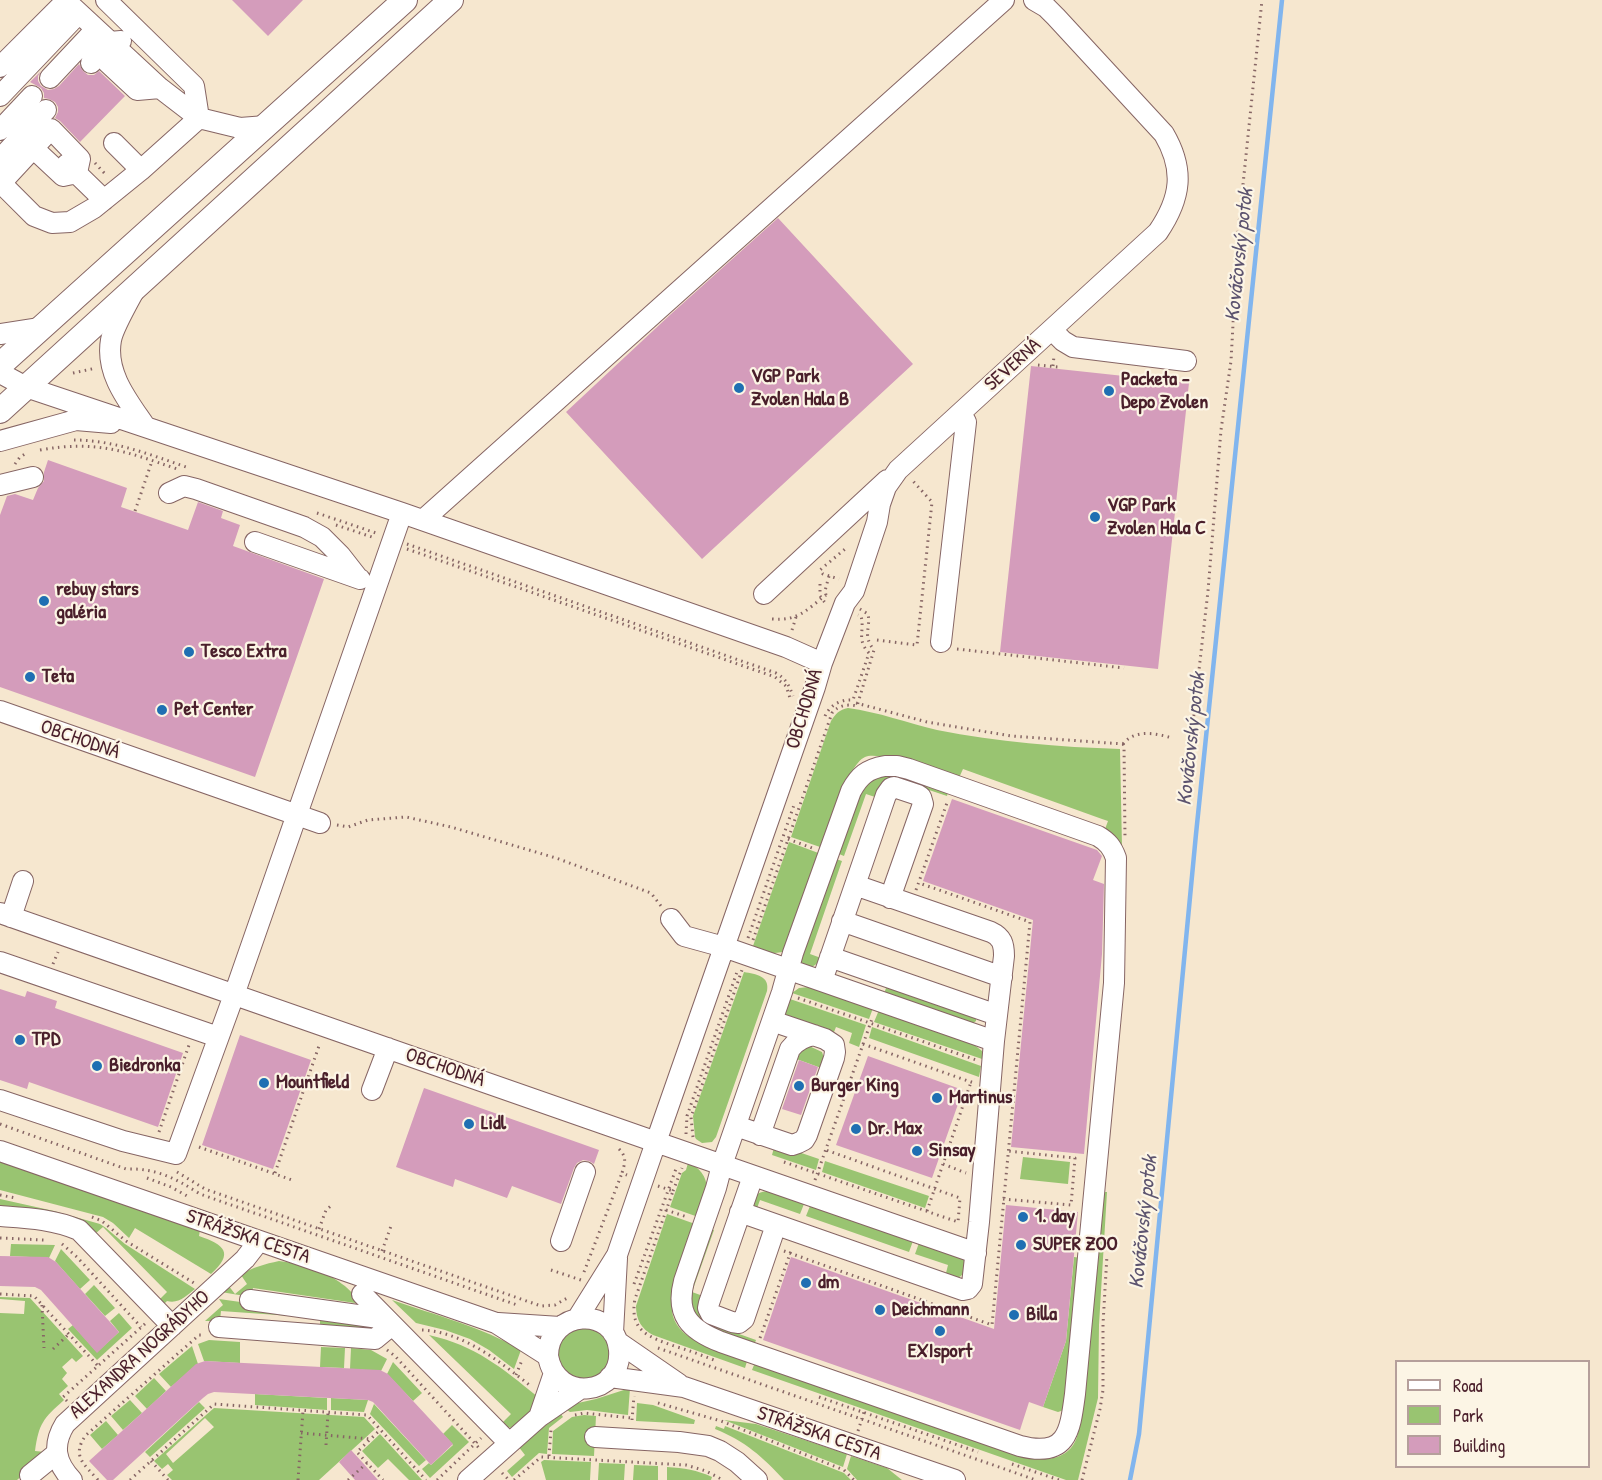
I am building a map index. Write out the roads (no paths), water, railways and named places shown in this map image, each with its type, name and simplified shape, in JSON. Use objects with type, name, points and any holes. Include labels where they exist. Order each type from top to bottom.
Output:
[{"type":"main road","points":[[0,365],[405,0]]},
{"type":"main road","points":[[0,411],[452,0]]},
{"type":"street","points":[[106,0],[194,86],[199,118]]},
{"type":"street","points":[[423,520],[1004,0]]},
{"type":"street","points":[[1034,0],[1056,17],[1164,134],[1172,148],[1178,179],[1169,215],[1158,232],[1052,330]]},
{"type":"street","points":[[71,5],[103,36],[128,40],[159,70],[160,88]]},
{"type":"street","points":[[3,94],[19,90],[45,63],[43,50],[71,5]]},
{"type":"street","points":[[0,67],[71,5]]},
{"type":"street","points":[[103,36],[108,63],[137,90],[160,88],[199,118],[240,128],[266,126]]},
{"type":"street","points":[[91,63],[103,36]]},
{"type":"street","points":[[50,78],[103,36]]},
{"type":"street","points":[[0,130],[32,96]]},
{"type":"street","points":[[0,159],[46,110]]},
{"type":"street","points":[[77,173],[80,159],[51,129],[0,182],[34,216],[52,223],[70,222],[104,200],[199,118]]},
{"type":"street","points":[[38,143],[63,176],[77,173]]},
{"type":"street","points":[[114,143],[141,170]]},
{"type":"street","points":[[77,173],[104,200]]},
{"type":"street","points":[[134,290],[111,339],[111,366],[119,386],[145,426]]},
{"type":"street","points":[[0,334],[40,328]]},
{"type":"street","name":"SEVERNÁ","points":[[822,663],[854,591],[886,488],[899,469],[1052,330],[1073,347],[1186,361]]},
{"type":"street","points":[[0,374],[26,387],[145,426]]},
{"type":"street","points":[[946,645],[966,422],[961,413]]},
{"type":"street","points":[[0,441],[76,420],[145,426]]},
{"type":"street","name":"OBCHODNÁ","points":[[145,426],[786,647],[822,663],[798,710],[724,947],[617,1255],[568,1323]]},
{"type":"street","points":[[764,594],[899,469]]},
{"type":"street","points":[[0,485],[33,477]]},
{"type":"street","points":[[169,493],[184,486],[196,489],[304,527],[322,537],[358,578]]},
{"type":"street","points":[[0,1100],[123,1141],[176,1154],[376,585],[398,544],[402,513]]},
{"type":"street","points":[[255,542],[376,585]]},
{"type":"street","name":"OBCHODNÁ","points":[[0,711],[320,823]]},
{"type":"street","points":[[897,766],[953,784],[1098,836],[1113,849],[1116,858],[1113,995],[1075,1394],[1070,1426],[1060,1443],[1049,1449],[1035,1450],[1020,1446],[721,1342],[694,1328],[687,1319],[680,1294],[788,970],[851,791],[857,779],[874,768],[897,766]]},
{"type":"street","points":[[822,981],[888,791],[894,787],[921,797],[923,804],[890,897]]},
{"type":"street","name":"OBCHODNÁ","points":[[23,881],[6,915],[656,1142]]},
{"type":"street","points":[[740,1212],[963,1290],[969,1289],[972,1284],[1002,977],[1004,950],[1001,939],[997,935],[855,885]]},
{"type":"street","points":[[671,919],[684,936],[724,947],[994,1041]]},
{"type":"street","points":[[842,921],[1002,977]]},
{"type":"street","points":[[830,957],[997,1016]]},
{"type":"street","points":[[0,962],[218,1037]]},
{"type":"street","points":[[736,1126],[792,1145],[804,1140],[807,1135],[835,1052],[834,1045],[814,1035],[772,1021]]},
{"type":"street","points":[[760,1135],[790,1049],[801,1038],[814,1035]]},
{"type":"street","points":[[372,1090],[388,1048]]},
{"type":"street","points":[[656,1142],[975,1253]]},
{"type":"street","name":"STRÁŽSKA CESTA","points":[[0,1151],[496,1323],[551,1365],[566,1384],[580,1389]]},
{"type":"street","points":[[561,1241],[585,1172]]},
{"type":"street","points":[[753,1176],[708,1306],[711,1314],[739,1323],[744,1319],[776,1225]]},
{"type":"street","points":[[0,1216],[47,1219],[79,1230],[172,1326]]},
{"type":"street","name":"ALEXANDRA NOGRÁDYHO","points":[[57,1453],[58,1437],[65,1424],[245,1259],[259,1241]]},
{"type":"street","name":"OBCHODNÁ","points":[[615,1338],[617,1255]]},
{"type":"street","points":[[362,1294],[508,1443]]},
{"type":"street","points":[[250,1300],[389,1322]]},
{"type":"street","name":"STRÁŽSKA CESTA","points":[[496,1323],[568,1323],[586,1318],[595,1320],[603,1324],[615,1338],[684,1387]]},
{"type":"street","points":[[216,1331],[375,1340],[389,1322]]},
{"type":"street","points":[[545,1423],[551,1365],[551,1340],[568,1323]]},
{"type":"street","points":[[468,1480],[508,1443],[545,1423],[580,1389],[596,1387],[610,1377],[618,1364],[619,1353],[615,1338]]},
{"type":"street","name":"STRÁŽSKA CESTA","points":[[610,1377],[684,1387],[927,1476],[955,1480]]},
{"type":"street","points":[[595,1437],[698,1444],[729,1456],[757,1480]]},
{"type":"street","points":[[30,1475],[57,1453],[62,1468],[70,1478]]},
{"type":"waterway","name":"Kováčovský potok","points":[[1130,1480],[1139,1434],[1196,834],[1282,0]]},
{"type":"place","name":"VGP Park Zvolen Hala B","points":[[739,388]]},
{"type":"place","name":"Packeta - Depo Zvolen","points":[[1109,391]]},
{"type":"place","name":"VGP Park Zvolen Hala C","points":[[1095,517]]},
{"type":"place","name":"rebuy stars galéria","points":[[44,601]]},
{"type":"place","name":"Tesco Extra","points":[[189,652]]},
{"type":"place","name":"Teta","points":[[30,677]]},
{"type":"place","name":"Pet Center","points":[[162,710]]},
{"type":"place","name":"TPD","points":[[20,1040]]},
{"type":"place","name":"Biedronka","points":[[97,1066]]},
{"type":"place","name":"Mountfield","points":[[264,1083]]},
{"type":"place","name":"Burger King","points":[[799,1086]]},
{"type":"place","name":"Martinus","points":[[937,1098]]},
{"type":"place","name":"Lidl","points":[[469,1124]]},
{"type":"place","name":"Dr. Max","points":[[856,1129]]},
{"type":"place","name":"Sinsay","points":[[917,1151]]},
{"type":"place","name":"1. day","points":[[1023,1217]]},
{"type":"place","name":"SUPER ZOO","points":[[1021,1245]]},
{"type":"place","name":"dm","points":[[806,1283]]},
{"type":"place","name":"Deichmann","points":[[880,1310]]},
{"type":"place","name":"Billa","points":[[1014,1315]]},
{"type":"place","name":"EXIsport","points":[[940,1331]]}]
